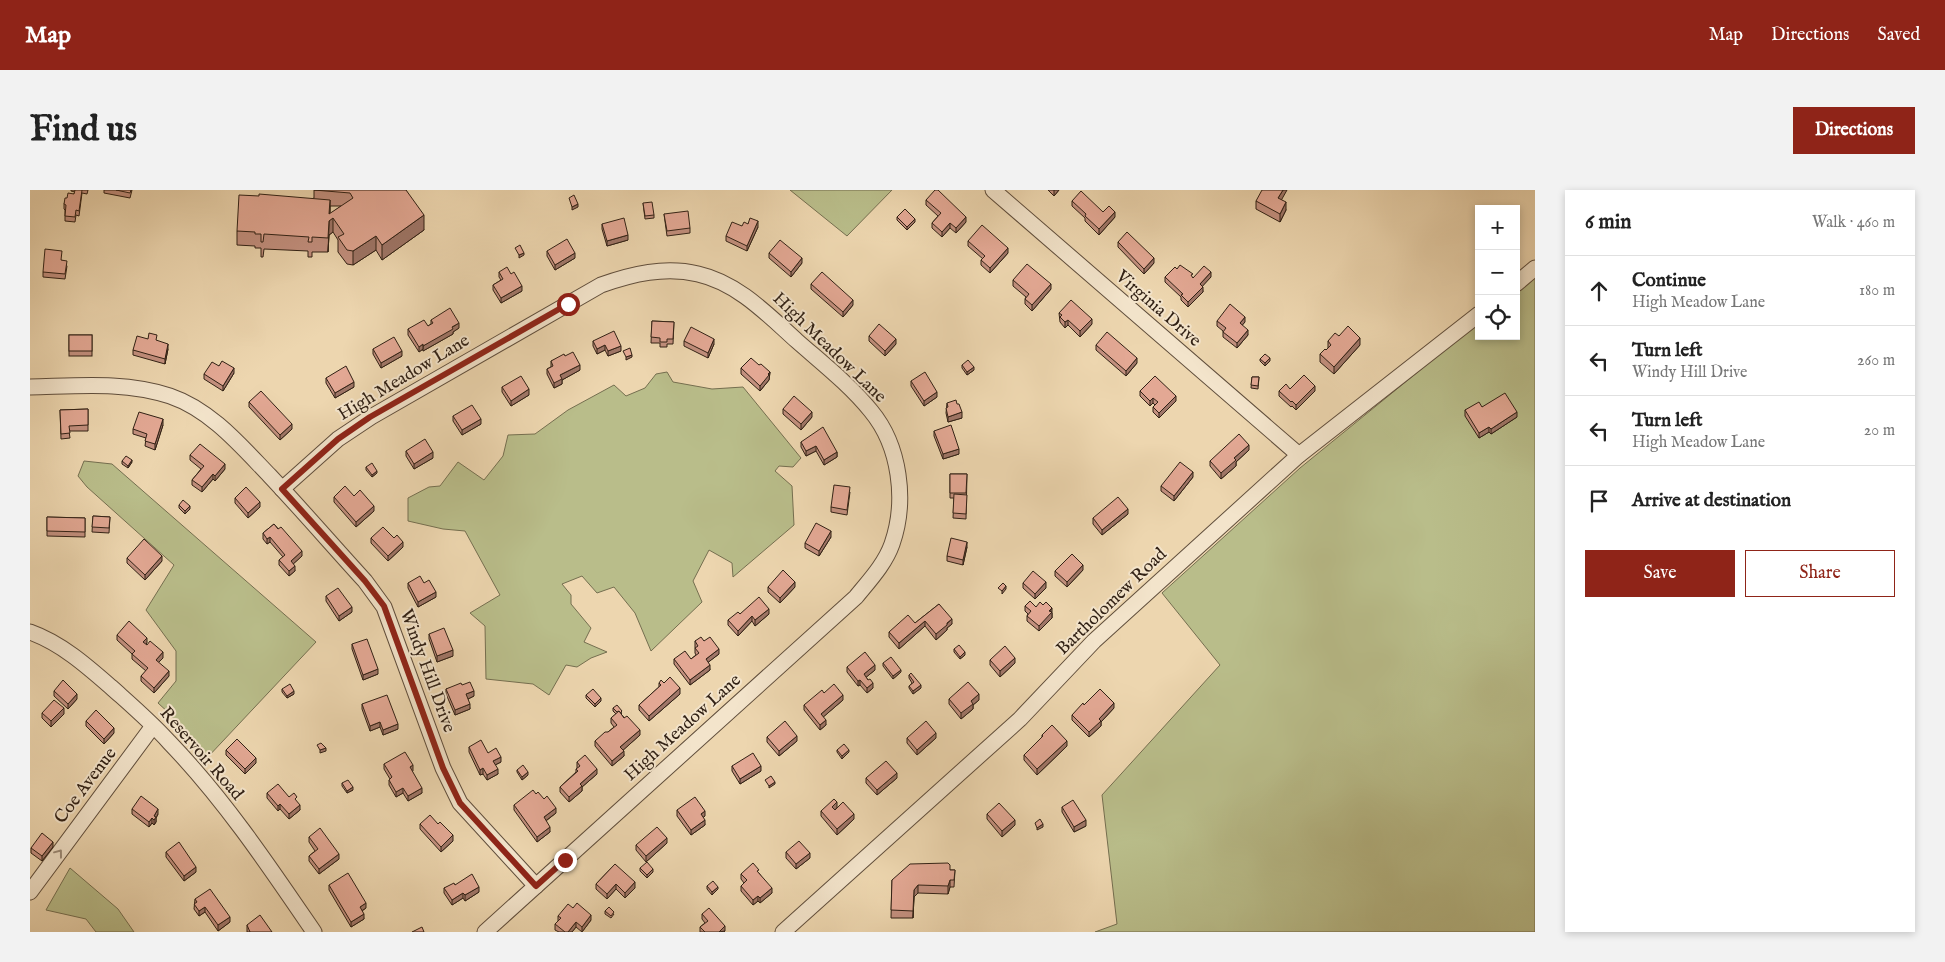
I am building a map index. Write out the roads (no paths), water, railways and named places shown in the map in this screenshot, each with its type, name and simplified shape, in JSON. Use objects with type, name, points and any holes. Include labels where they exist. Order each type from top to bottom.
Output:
[{"type":"street","name":"Virginia Drive","points":[[993,190],[1299,455]]},
{"type":"street","points":[[1520,281],[1535,268]]},
{"type":"street","name":"High Meadow Lane","points":[[282,489],[338,439],[370,417],[601,285],[633,274],[663,271],[698,274],[728,285],[756,304],[852,390],[872,412],[890,441],[898,476],[899,510],[892,544],[876,574],[856,597],[486,932]]},
{"type":"street","name":"Bartholomew Road","points":[[783,932],[1012,725],[1094,641],[1299,455],[1475,317]]},
{"type":"street","name":"Windy Hill Drive","points":[[30,387],[110,386],[143,389],[172,396],[204,414],[232,436],[365,581],[384,606],[443,768],[460,803],[536,886]]},
{"type":"street","name":"Reservoir Road","points":[[30,632],[53,642],[78,660],[154,726],[204,782],[251,842],[314,932]]},
{"type":"street","name":"Coe Avenue","points":[[30,892],[154,726]]}]
